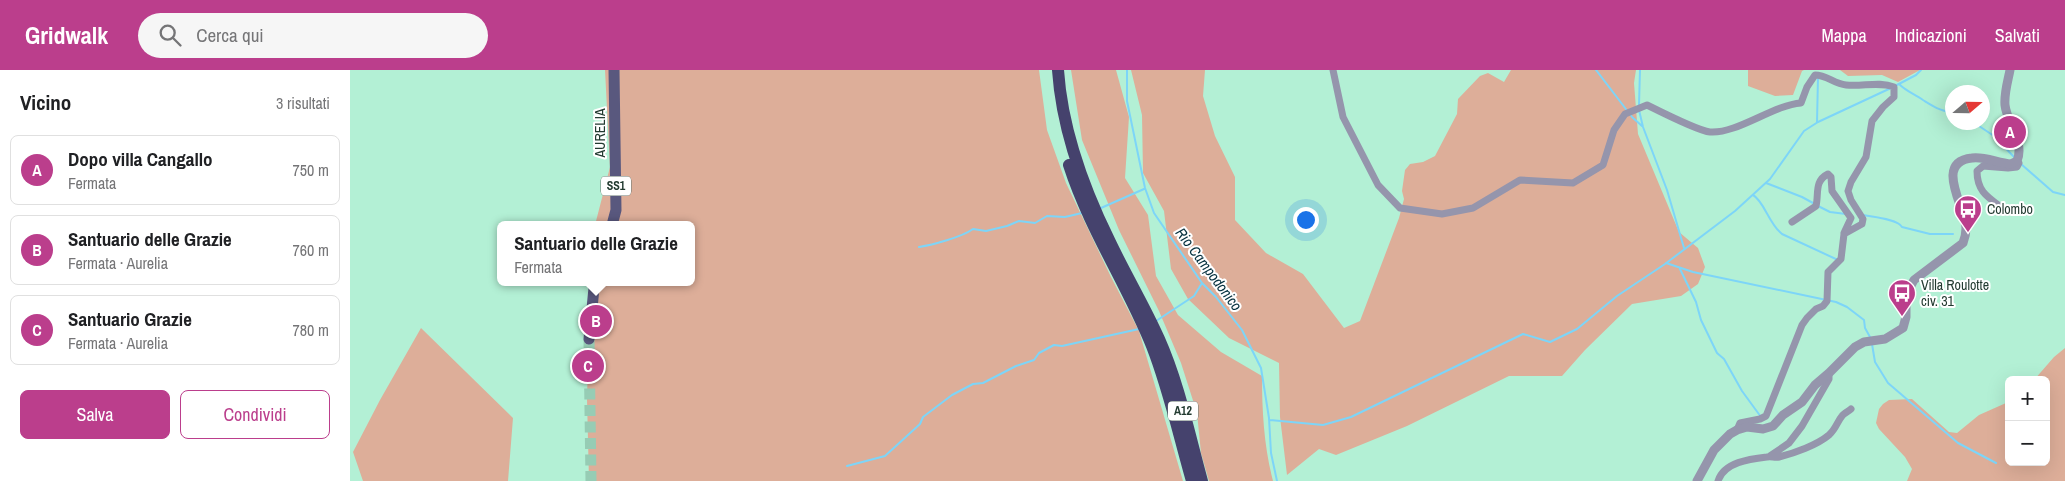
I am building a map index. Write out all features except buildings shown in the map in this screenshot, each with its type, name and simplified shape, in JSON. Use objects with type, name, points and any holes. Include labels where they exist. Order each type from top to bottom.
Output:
[{"type":"highway","name":"A12","points":[[1049,70],[1052,94],[1066,143],[1086,189],[1105,242],[1172,374],[1202,481]]},
{"type":"highway","name":"A12","points":[[1058,70],[1066,143]]},
{"type":"highway","name":"A12","points":[[1156,343],[1162,376],[1192,481]]},
{"type":"main road","name":"AURELIA","points":[[613,221],[616,210],[614,70]]},
{"type":"main road","points":[[589,339],[595,286]]},
{"type":"street","points":[[1333,70],[1343,117],[1378,184],[1400,208],[1442,214],[1473,208],[1520,180],[1573,183],[1603,166],[1614,130],[1624,114],[1647,105],[1709,132],[1728,130],[1789,104],[1801,103],[1807,87],[1815,75],[1822,75],[1837,84],[1886,84],[1894,87],[1894,97],[1883,107],[1872,122],[1866,157],[1851,182],[1848,191],[1851,200],[1863,219],[1862,224],[1844,234]]},
{"type":"street","points":[[2001,207],[1984,194],[1977,182],[1977,171],[1983,166],[2008,168],[2017,167],[2019,163],[2017,161],[2020,151],[2005,105],[2010,70]]},
{"type":"street","points":[[1697,481],[1714,450],[1730,434],[1747,428],[1763,429],[1773,426],[1802,402],[1815,385],[1830,373],[1855,347],[1864,342],[1885,339],[1903,328],[1906,317],[1906,295],[1914,280],[1962,243],[1966,235],[1965,218],[1952,184],[1952,174],[1956,166],[1969,158],[2005,164],[2017,161]]},
{"type":"street","points":[[1737,430],[1740,423],[1766,416],[1802,325],[1816,309],[1823,306],[1827,301],[1828,272],[1841,259],[1844,234],[1851,218],[1832,190],[1831,178],[1828,174],[1822,176],[1817,189],[1816,206],[1792,222]]},
{"type":"street","points":[[1718,481],[1726,468],[1736,463],[1770,456],[1789,443],[1802,426],[1829,380],[1830,373]]},
{"type":"street","points":[[1770,456],[1776,458],[1828,436],[1838,425],[1842,416],[1851,408]]},
{"type":"shaded area","points":[[605,70],[1039,70],[1047,130],[1066,183],[1139,331],[1183,481],[589,481],[587,399],[590,286],[695,286],[695,221],[596,221],[610,167]]},
{"type":"shaded area","points":[[1071,70],[1116,70],[1129,117],[1125,178],[1148,215],[1156,276],[1178,315],[1221,352],[1262,376],[1264,429],[1273,481],[1209,481],[1201,453],[1197,413],[1181,363],[1159,311],[1119,230],[1082,140]]},
{"type":"shaded area","points":[[1131,70],[1205,70],[1203,96],[1215,136],[1235,177],[1235,220],[1266,253],[1303,274],[1344,328],[1360,321],[1399,218],[1404,199],[1402,191],[1405,170],[1410,164],[1423,162],[1435,156],[1457,114],[1458,99],[1480,76],[1488,73],[1504,82],[1511,70],[1636,70],[1634,83],[1638,134],[1679,232],[1698,248],[1705,267],[1698,284],[1681,296],[1632,304],[1585,350],[1562,376],[1509,376],[1407,426],[1336,455],[1319,449],[1287,475],[1280,417],[1279,363],[1229,338],[1188,299],[1171,269],[1164,211],[1143,173],[1142,115]]},
{"type":"shaded area","points":[[1748,70],[1804,70],[1793,95],[1775,96],[1748,86]]},
{"type":"shaded area","points":[[1840,70],[1920,70],[1898,82],[1882,75],[1848,76]]},
{"type":"shaded area","points":[[421,328],[513,418],[508,481],[363,481],[353,452]]},
{"type":"shaded area","points":[[2065,348],[2065,481],[1907,481],[1912,469],[1905,457],[1879,429],[1876,423],[1879,409],[1889,400],[1912,399],[1949,432],[1957,433],[1979,415],[2005,403],[2005,466],[2050,466],[2050,376],[2037,376],[2054,357]]},
{"type":"waterway","name":"Rio Campodonico","points":[[1127,70],[1127,101],[1145,188],[1154,213],[1202,283],[1216,297],[1242,330],[1261,368],[1269,418],[1271,453],[1277,481]]},
{"type":"waterway","points":[[1596,70],[1632,117],[1642,126]]},
{"type":"waterway","points":[[1639,105],[1640,70]]},
{"type":"waterway","points":[[1895,86],[1916,75],[1921,70]]},
{"type":"waterway","points":[[1817,122],[1818,77]]},
{"type":"waterway","points":[[1899,84],[1934,107],[1945,111]]},
{"type":"waterway","points":[[1269,420],[1323,425],[1351,417],[1523,334],[1550,342],[1577,329],[1617,296],[1665,264],[1735,211],[1770,179],[1804,131],[1818,122],[1891,88]]},
{"type":"waterway","points":[[1639,110],[1643,127],[1667,190],[1684,248]]},
{"type":"waterway","points":[[1985,130],[1994,136],[2014,157]]},
{"type":"waterway","points":[[2021,164],[2053,192],[2065,195]]},
{"type":"waterway","points":[[1766,183],[1813,203]]},
{"type":"waterway","points":[[1101,208],[1144,189]]},
{"type":"waterway","points":[[1753,195],[1760,202],[1777,230],[1782,234],[1838,260]]},
{"type":"waterway","points":[[1818,206],[1830,212],[1846,214]]},
{"type":"waterway","points":[[919,247],[955,238],[973,229],[986,231],[1019,221],[1035,223],[1047,216],[1065,217],[1082,213]]},
{"type":"waterway","points":[[1863,215],[1891,220],[1902,227],[1930,234],[1953,234]]},
{"type":"waterway","points":[[1666,263],[1693,272],[1836,302],[1847,307],[1864,320],[1865,328],[1870,337]]},
{"type":"waterway","points":[[1680,269],[1717,353],[1724,359],[1742,391],[1761,417]]},
{"type":"waterway","points":[[1156,321],[1194,296],[1202,283]]},
{"type":"waterway","points":[[847,466],[885,456],[920,424],[923,417],[952,395],[973,384],[983,383],[1016,366],[1034,360],[1039,353],[1054,345],[1062,346],[1139,329]]},
{"type":"waterway","points":[[1872,344],[1875,362],[1888,383],[1958,443],[1996,463]]},
{"type":"tunnel","points":[[589,339],[591,481]]},
{"type":"place","name":"Dopo villa Cangallo","points":[[2010,132]]},
{"type":"place","name":"Colombo","points":[[1968,233]]},
{"type":"place","name":"Villa Roulotte civ. 31","points":[[1902,317]]},
{"type":"place","name":"Santuario delle Grazie","points":[[596,321]]},
{"type":"place","name":"Santuario Grazie","points":[[588,366]]}]
